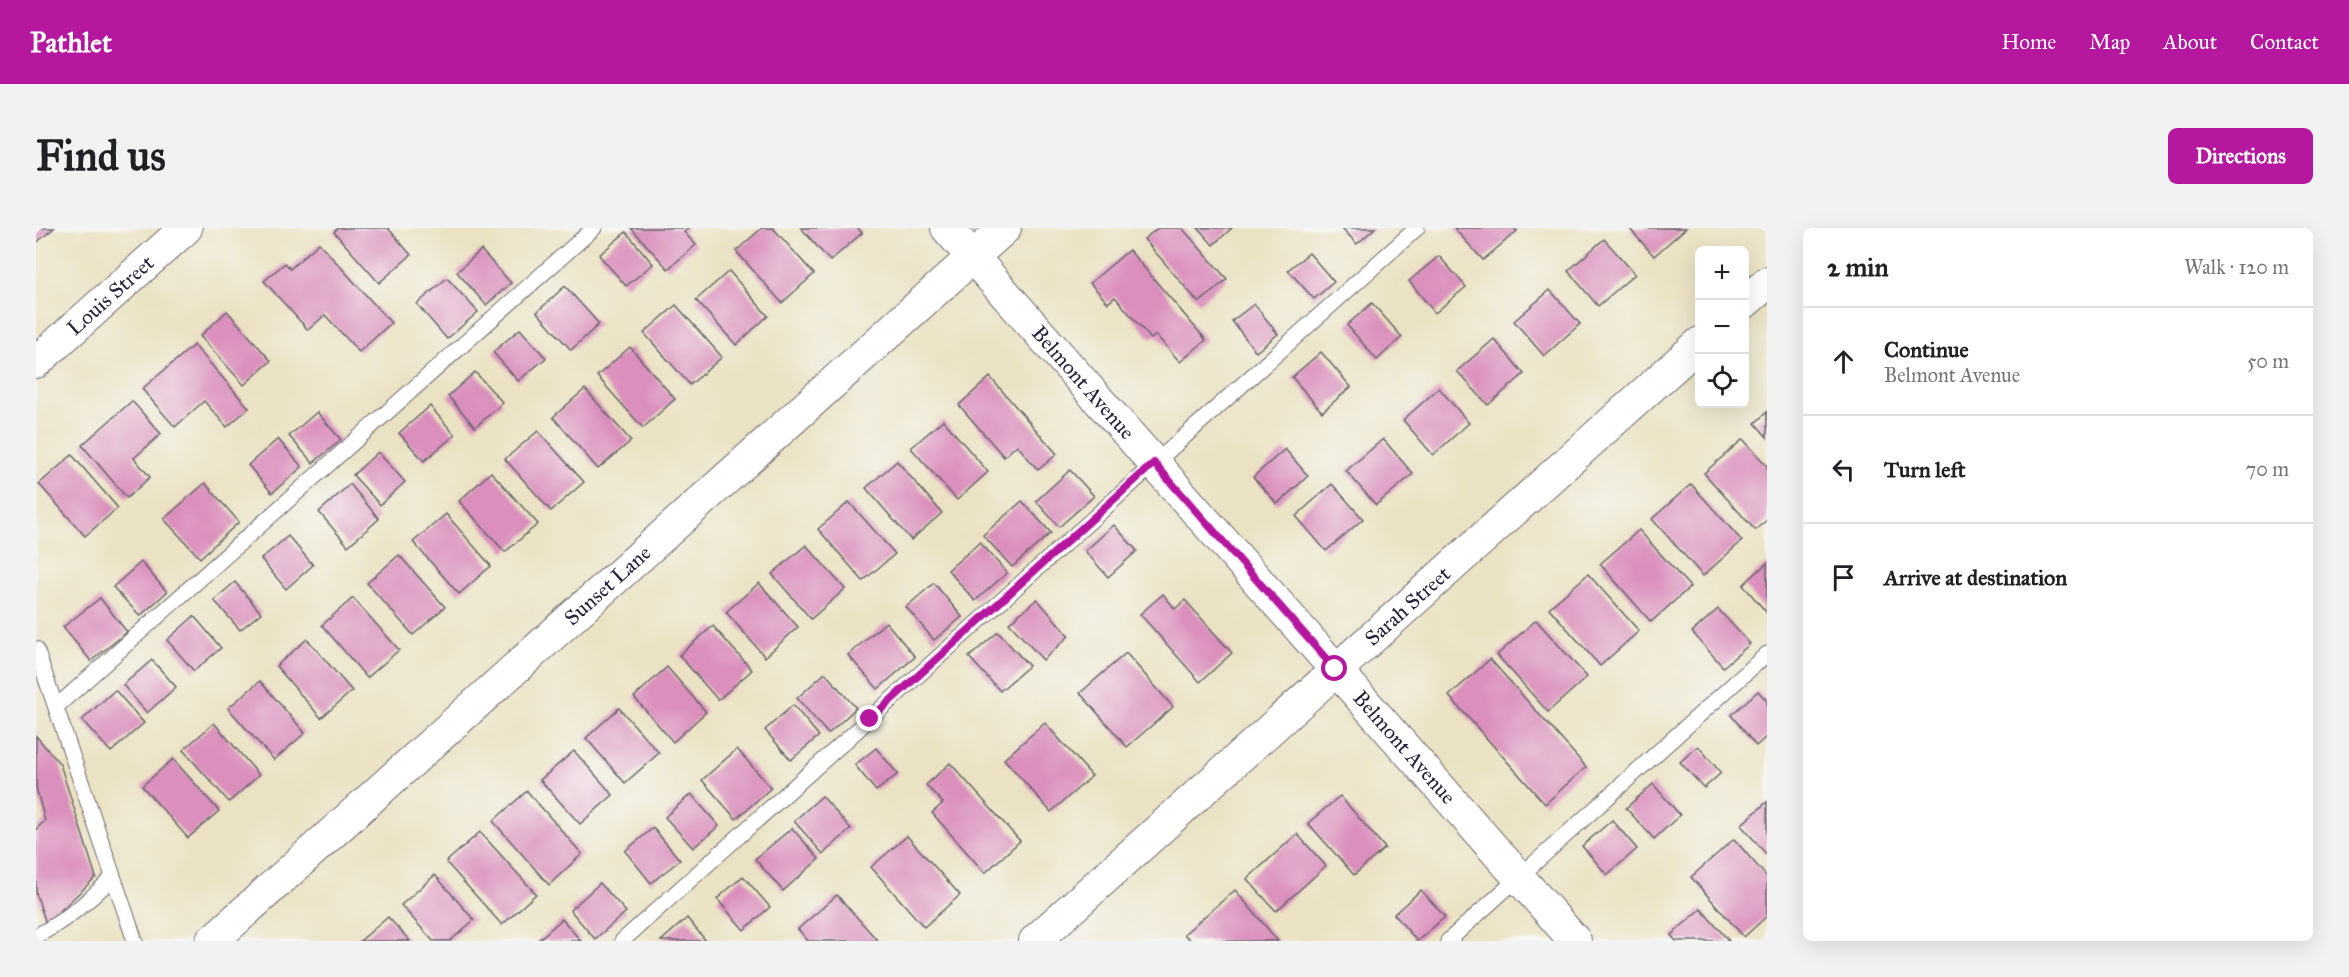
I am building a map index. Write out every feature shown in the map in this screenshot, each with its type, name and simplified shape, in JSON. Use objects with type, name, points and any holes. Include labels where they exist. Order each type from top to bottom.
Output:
[{"type":"street","name":"Louis Street","points":[[36,362],[186,228]]},
{"type":"street","name":"Belmont Avenue","points":[[947,228],[1575,941]]},
{"type":"street","name":"Sunset Lane","points":[[212,941],[1005,228]]},
{"type":"street","points":[[1747,300],[1767,283]]},
{"type":"street","name":"Sarah Street","points":[[1035,941],[1335,669],[1695,348]]},
{"type":"lane","points":[[56,706],[594,228]]},
{"type":"lane","points":[[622,941],[1417,228]]},
{"type":"lane","points":[[36,649],[135,941]]},
{"type":"lane","points":[[1448,941],[1767,654]]},
{"type":"lane","points":[[36,936],[52,928],[87,903],[113,877]]},
{"type":"building","points":[[36,228],[54,228],[36,243]]},
{"type":"building","points":[[338,228],[388,228],[411,255],[379,283],[334,232]]},
{"type":"building","points":[[631,228],[689,228],[684,232],[696,245],[668,269]]},
{"type":"building","points":[[762,228],[773,228],[814,274],[782,303],[736,251]]},
{"type":"building","points":[[801,228],[858,228],[862,233],[830,261]]},
{"type":"building","points":[[1158,228],[1182,228],[1227,279],[1199,303],[1144,239]]},
{"type":"building","points":[[1198,228],[1232,228],[1213,245]]},
{"type":"building","points":[[1342,228],[1375,228],[1357,244]]},
{"type":"building","points":[[1454,228],[1514,228],[1517,231],[1483,260]]},
{"type":"building","points":[[1629,228],[1686,228],[1654,256]]},
{"type":"building","points":[[626,232],[653,264],[626,286],[599,255]]},
{"type":"building","points":[[1604,239],[1635,274],[1598,306],[1568,271]]},
{"type":"building","points":[[319,243],[391,323],[359,352],[325,315],[308,330],[264,281],[285,263],[290,269]]},
{"type":"building","points":[[481,250],[511,283],[486,305],[457,272]]},
{"type":"building","points":[[1129,250],[1206,340],[1180,362],[1156,335],[1151,339],[1115,297],[1108,303],[1090,283]]},
{"type":"building","points":[[1309,253],[1334,282],[1314,299],[1288,270]]},
{"type":"building","points":[[1439,256],[1466,287],[1435,313],[1409,281]]},
{"type":"building","points":[[729,271],[768,316],[736,345],[696,300]]},
{"type":"building","points":[[447,278],[478,312],[447,339],[417,304]]},
{"type":"building","points":[[565,286],[599,324],[571,350],[537,312]]},
{"type":"building","points":[[1550,290],[1580,324],[1544,356],[1514,321]]},
{"type":"building","points":[[1372,303],[1402,337],[1377,360],[1347,325]]},
{"type":"building","points":[[1254,304],[1278,334],[1256,352],[1232,321]]},
{"type":"building","points":[[676,305],[722,357],[690,385],[644,333]]},
{"type":"building","points":[[227,311],[271,361],[244,385],[200,336]]},
{"type":"building","points":[[520,329],[546,358],[518,381],[493,352]]},
{"type":"building","points":[[1494,339],[1524,374],[1488,405],[1457,371]]},
{"type":"building","points":[[194,345],[249,408],[227,427],[204,401],[175,427],[142,389]]},
{"type":"building","points":[[630,347],[675,399],[643,428],[597,376]]},
{"type":"building","points":[[1321,352],[1351,387],[1322,412],[1292,377]]},
{"type":"building","points":[[475,372],[503,403],[475,427],[448,396]]},
{"type":"building","points":[[990,377],[1057,454],[1038,470],[1017,445],[1004,457],[959,405]]},
{"type":"building","points":[[1439,388],[1469,423],[1433,455],[1403,420]]},
{"type":"building","points":[[585,389],[631,441],[598,469],[553,417]]},
{"type":"building","points":[[132,401],[161,434],[134,458],[150,477],[127,498],[82,445]]},
{"type":"building","points":[[430,406],[455,435],[424,461],[399,433]]},
{"type":"building","points":[[317,412],[341,440],[313,463],[289,436]]},
{"type":"building","points":[[1767,412],[1767,437],[1755,423]]},
{"type":"building","points":[[943,420],[988,472],[957,500],[911,448]]},
{"type":"building","points":[[538,431],[584,482],[551,511],[505,459]]},
{"type":"building","points":[[278,439],[302,467],[272,493],[248,465]]},
{"type":"building","points":[[1383,439],[1413,474],[1376,505],[1346,471]]},
{"type":"building","points":[[1743,439],[1767,466],[1767,520],[1755,530],[1704,473]]},
{"type":"building","points":[[1285,449],[1308,476],[1277,504],[1253,477]]},
{"type":"building","points":[[378,452],[405,482],[380,505],[353,475]]},
{"type":"building","points":[[72,455],[118,508],[85,536],[39,484]]},
{"type":"building","points":[[897,461],[942,513],[911,540],[866,488]]},
{"type":"building","points":[[1070,470],[1094,496],[1059,527],[1036,501]]},
{"type":"building","points":[[491,472],[538,524],[505,552],[459,501]]},
{"type":"building","points":[[205,483],[239,522],[200,558],[164,519]]},
{"type":"building","points":[[350,484],[379,519],[348,546],[319,512]]},
{"type":"building","points":[[1332,484],[1363,519],[1326,551],[1296,516]]},
{"type":"building","points":[[1691,484],[1742,541],[1703,576],[1652,519]]},
{"type":"building","points":[[1022,501],[1051,533],[1012,567],[983,535]]},
{"type":"building","points":[[849,502],[895,554],[863,581],[818,529]]},
{"type":"building","points":[[446,514],[491,566],[459,594],[413,542]]},
{"type":"building","points":[[1114,525],[1137,551],[1108,577],[1085,551]]},
{"type":"building","points":[[1639,530],[1690,587],[1651,622],[1600,564]]},
{"type":"building","points":[[288,536],[313,565],[286,589],[261,559]]},
{"type":"building","points":[[980,542],[1007,573],[975,601],[948,570]]},
{"type":"building","points":[[806,545],[845,589],[811,619],[772,574]]},
{"type":"building","points":[[399,555],[445,607],[413,635],[367,583]]},
{"type":"building","points":[[141,562],[167,592],[140,616],[113,587]]},
{"type":"building","points":[[1767,563],[1767,613],[1743,585]]},
{"type":"building","points":[[1588,574],[1639,631],[1600,666],[1549,608]]},
{"type":"building","points":[[235,582],[261,613],[240,630],[214,600]]},
{"type":"building","points":[[759,583],[798,627],[765,657],[726,612]]},
{"type":"building","points":[[934,583],[962,617],[934,640],[906,607]]},
{"type":"building","points":[[1163,594],[1175,609],[1185,600],[1232,653],[1200,682],[1140,614]]},
{"type":"building","points":[[100,598],[127,632],[91,661],[63,627]]},
{"type":"building","points":[[353,598],[399,650],[367,678],[322,625]]},
{"type":"building","points":[[1037,599],[1069,636],[1043,660],[1009,623]]},
{"type":"building","points":[[1718,609],[1750,644],[1723,667],[1692,632]]},
{"type":"building","points":[[194,616],[221,648],[194,671],[167,640]]},
{"type":"building","points":[[1536,620],[1587,677],[1548,712],[1497,655]]},
{"type":"building","points":[[886,622],[915,657],[878,689],[848,655]]},
{"type":"building","points":[[713,626],[752,670],[718,700],[679,655]]},
{"type":"building","points":[[998,632],[1029,666],[1000,691],[969,657]]},
{"type":"building","points":[[307,639],[352,691],[321,718],[276,666]]},
{"type":"building","points":[[1126,653],[1173,707],[1127,747],[1080,693]]},
{"type":"building","points":[[1490,659],[1586,767],[1545,804],[1449,696]]},
{"type":"building","points":[[152,660],[176,687],[147,713],[123,685]]},
{"type":"building","points":[[667,667],[706,712],[673,742],[634,697]]},
{"type":"building","points":[[825,673],[856,708],[828,734],[797,698]]},
{"type":"building","points":[[260,681],[305,733],[274,760],[228,708]]},
{"type":"building","points":[[115,690],[144,723],[111,752],[82,720]]},
{"type":"building","points":[[1758,691],[1767,701],[1767,736],[1756,746],[1731,715]]},
{"type":"building","points":[[793,705],[819,736],[791,760],[765,730]]},
{"type":"building","points":[[619,708],[659,753],[625,783],[586,738]]},
{"type":"building","points":[[214,723],[259,775],[229,802],[183,750]]},
{"type":"building","points":[[1045,723],[1092,776],[1051,812],[1004,759]]},
{"type":"building","points":[[36,736],[60,764],[96,877],[46,924],[36,893],[36,829],[45,821],[36,787]]},
{"type":"building","points":[[1698,746],[1721,773],[1704,788],[1680,762]]},
{"type":"building","points":[[876,748],[898,774],[876,791],[855,765]]},
{"type":"building","points":[[737,749],[771,788],[736,819],[702,780]]},
{"type":"building","points":[[574,751],[613,795],[580,824],[540,780]]},
{"type":"building","points":[[173,759],[219,811],[188,838],[142,786]]},
{"type":"building","points":[[950,763],[1020,841],[985,873],[932,813],[943,803],[926,785]]},
{"type":"building","points":[[1653,784],[1680,815],[1654,839],[1626,808]]},
{"type":"building","points":[[527,791],[582,854],[549,885],[493,821]]},
{"type":"building","points":[[691,794],[719,826],[693,848],[665,817]]},
{"type":"building","points":[[822,796],[851,829],[823,854],[794,821]]},
{"type":"building","points":[[1340,796],[1385,848],[1354,875],[1308,823]]},
{"type":"building","points":[[1767,802],[1767,855],[1741,825]]},
{"type":"building","points":[[1612,820],[1637,849],[1607,875],[1582,846]]},
{"type":"building","points":[[653,828],[680,860],[651,883],[625,851]]},
{"type":"building","points":[[792,828],[819,859],[783,891],[755,859]]},
{"type":"building","points":[[480,832],[536,894],[502,925],[446,862]]},
{"type":"building","points":[[1297,834],[1326,866],[1276,911],[1247,879]]},
{"type":"building","points":[[907,836],[960,895],[924,927],[871,867]]},
{"type":"building","points":[[1734,839],[1767,877],[1767,916],[1744,937],[1691,877]]},
{"type":"building","points":[[435,875],[474,920],[450,941],[433,941],[401,905]]},
{"type":"building","points":[[743,876],[770,907],[744,930],[717,899]]},
{"type":"building","points":[[600,883],[626,912],[595,939],[570,910]]},
{"type":"building","points":[[1235,890],[1278,941],[1191,941],[1184,934]]},
{"type":"building","points":[[1421,890],[1445,917],[1417,941],[1394,914]]},
{"type":"building","points":[[837,895],[878,941],[808,941],[798,929]]},
{"type":"building","points":[[1701,909],[1729,941],[1676,941],[1671,935]]},
{"type":"building","points":[[388,917],[410,941],[360,941]]},
{"type":"building","points":[[687,918],[706,941],[661,941]]},
{"type":"building","points":[[562,919],[581,941],[537,941]]},
{"type":"route","points":[[870,719],[1154,463],[1335,669]]}]
